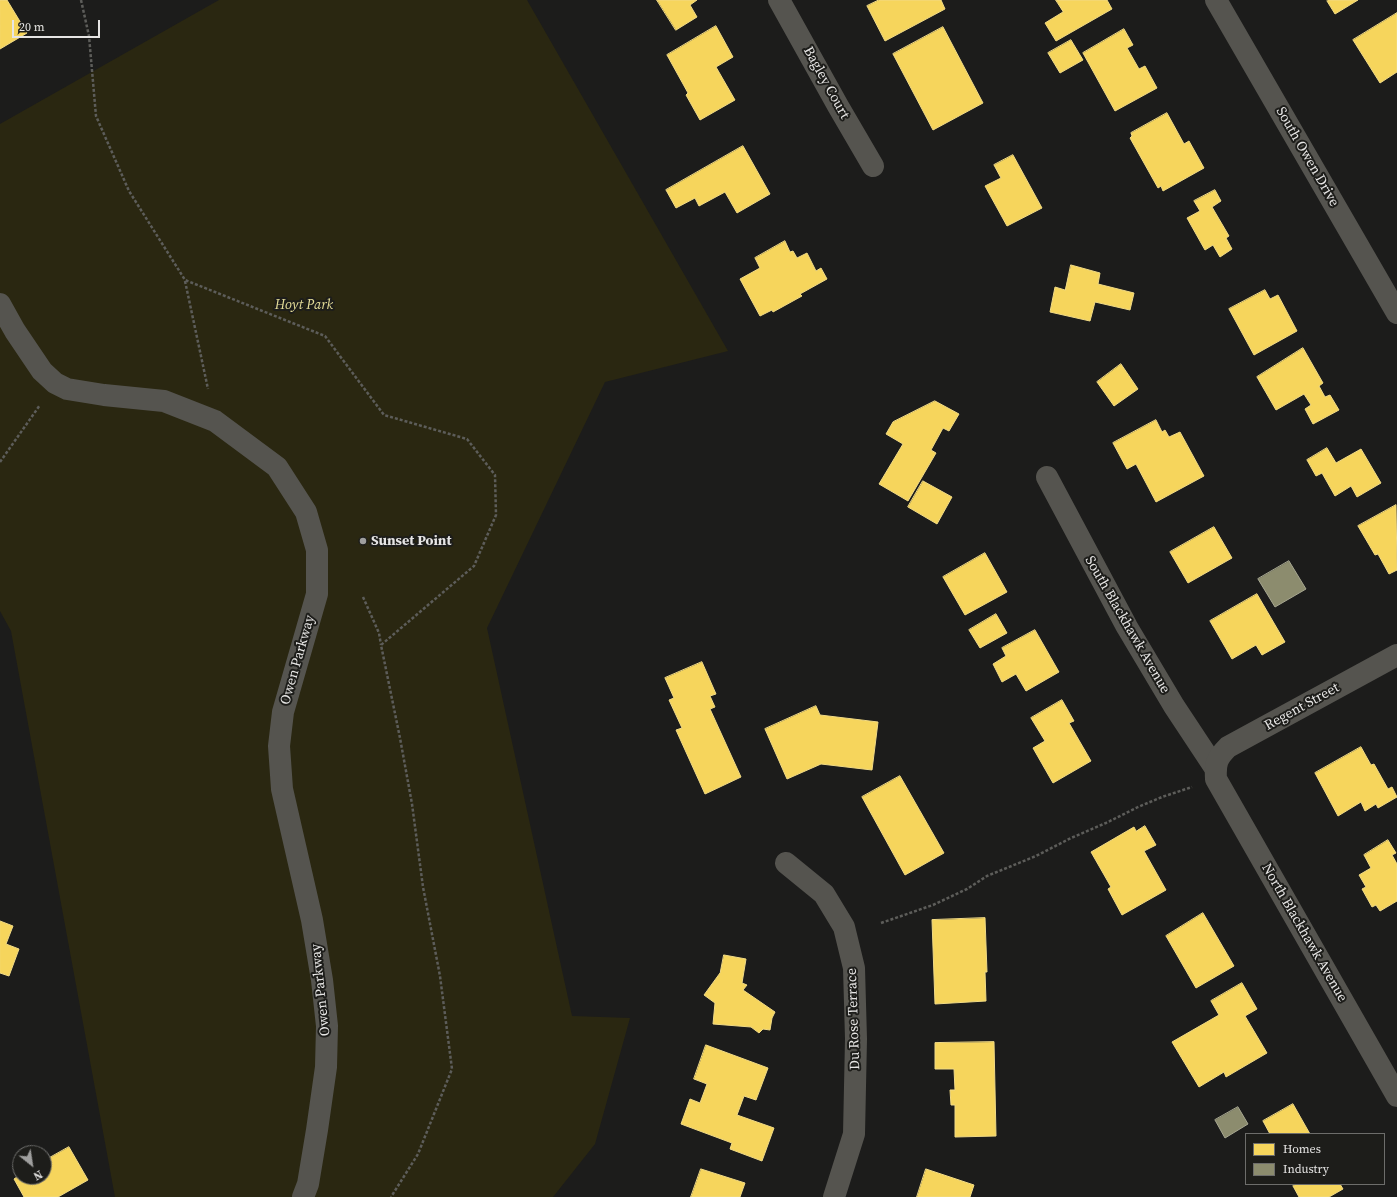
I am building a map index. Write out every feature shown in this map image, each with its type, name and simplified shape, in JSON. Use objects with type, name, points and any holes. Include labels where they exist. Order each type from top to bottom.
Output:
[{"type":"street","name":"Bagley Court","points":[[779,0],[873,166]]},
{"type":"street","name":"South Owen Drive","points":[[1216,0],[1397,314]]},
{"type":"street","name":"Owen Parkway","points":[[0,304],[15,331],[42,370],[55,383],[67,389],[104,395],[164,401],[215,421],[277,467],[306,512],[317,550],[317,594],[283,712],[279,746],[282,789],[312,920],[322,980],[327,1026],[326,1067],[318,1130],[308,1184],[304,1197]]},
{"type":"street","name":"South Blackhawk Avenue","points":[[1047,477],[1127,627],[1215,773]]},
{"type":"street","name":"Regent Street","points":[[1215,773],[1218,757],[1228,747],[1397,655]]},
{"type":"street","name":"North Blackhawk Avenue","points":[[1215,773],[1397,1096]]},
{"type":"street","name":"Du Rose Terrace","points":[[786,863],[824,894],[844,927],[854,968],[856,1039],[854,1134],[834,1197]]},
{"type":"path","points":[[185,280],[215,421]]},
{"type":"path","points":[[0,462],[55,383]]},
{"type":"path","points":[[363,597],[379,633],[381,645]]},
{"type":"path","points":[[881,923],[933,905],[967,889],[987,876],[1036,856],[1070,838],[1215,773]]},
{"type":"green space","name":"Hoyt Park","points":[[219,0],[527,0],[728,351],[605,382],[487,628],[572,1016],[630,1018],[595,1144],[553,1197],[115,1197],[11,631],[0,611],[0,124]]},
{"type":"building: Homes","points":[[0,0],[7,0],[27,33],[0,49]]},
{"type":"building: Homes","points":[[657,0],[697,0],[690,5],[697,17],[676,30]]},
{"type":"building: Homes","points":[[879,0],[941,0],[945,9],[885,41],[867,6]]},
{"type":"building: Homes","points":[[1056,0],[1107,0],[1112,9],[1056,41],[1045,23],[1063,12]]},
{"type":"building: Homes","points":[[1358,0],[1335,14],[1327,1]]},
{"type":"building: Homes","points":[[1397,13],[1397,72],[1380,83],[1353,40]]},
{"type":"building: Homes","points":[[716,26],[733,57],[716,67],[735,100],[700,120],[686,95],[688,93],[667,55]]},
{"type":"building: Homes","points":[[943,27],[983,103],[933,130],[893,54]]},
{"type":"building: Homes","points":[[1124,29],[1133,45],[1127,48],[1139,69],[1145,66],[1157,88],[1115,111],[1083,53]]},
{"type":"building: Homes","points":[[1071,40],[1083,60],[1060,73],[1048,53]]},
{"type":"building: Homes","points":[[1167,113],[1184,144],[1189,141],[1204,168],[1163,191],[1161,186],[1158,188],[1130,138],[1132,136],[1131,133]]},
{"type":"building: Homes","points":[[743,146],[770,194],[737,213],[725,192],[699,206],[695,198],[676,208],[666,190]]},
{"type":"building: Homes","points":[[1013,155],[1042,208],[1007,226],[985,186],[1001,178],[994,165]]},
{"type":"building: Homes","points":[[1215,190],[1221,201],[1212,207],[1229,236],[1226,238],[1232,249],[1220,257],[1213,245],[1205,250],[1187,218],[1200,211],[1194,201]]},
{"type":"building: Homes","points":[[785,241],[790,252],[793,251],[797,258],[807,253],[816,271],[821,268],[827,279],[800,294],[802,296],[773,312],[772,310],[760,316],[740,279],[760,268],[755,258]]},
{"type":"building: Homes","points":[[1071,265],[1100,273],[1098,284],[1134,293],[1130,310],[1095,302],[1090,321],[1050,312],[1055,287],[1065,290]]},
{"type":"building: Homes","points":[[1265,290],[1270,299],[1278,295],[1297,331],[1254,355],[1229,309]]},
{"type":"building: Homes","points":[[1303,348],[1323,383],[1319,386],[1325,397],[1330,395],[1339,410],[1313,424],[1305,409],[1311,405],[1304,394],[1276,410],[1257,377]]},
{"type":"building: Homes","points":[[1121,364],[1138,389],[1114,406],[1097,382]]},
{"type":"building: Homes","points":[[935,401],[959,414],[949,431],[943,428],[931,450],[936,453],[908,501],[879,484],[903,444],[886,434],[893,422]]},
{"type":"building: Homes","points":[[1156,420],[1162,432],[1165,430],[1169,437],[1180,432],[1204,476],[1156,502],[1136,464],[1127,469],[1113,443]]},
{"type":"building: Homes","points":[[1327,448],[1336,463],[1361,449],[1381,483],[1357,497],[1351,486],[1335,496],[1322,473],[1316,476],[1307,460]]},
{"type":"building: Homes","points":[[923,481],[952,497],[937,524],[908,507]]},
{"type":"building: Homes","points":[[1396,505],[1397,570],[1389,574],[1378,554],[1375,555],[1358,526]]},
{"type":"building: Homes","points":[[1214,527],[1232,558],[1188,583],[1170,552]]},
{"type":"building: Homes","points":[[985,553],[1007,592],[965,615],[943,577]]},
{"type":"building: Homes","points":[[1257,594],[1285,642],[1262,655],[1256,645],[1232,659],[1210,621]]},
{"type":"building: Homes","points":[[996,614],[1007,633],[980,648],[969,630]]},
{"type":"building: Homes","points":[[1035,630],[1059,672],[1026,691],[1016,674],[1002,682],[993,664],[1006,656],[1002,648]]},
{"type":"building: Homes","points":[[702,662],[716,694],[710,696],[715,707],[710,709],[741,777],[705,794],[676,730],[682,728],[669,700],[674,698],[665,678]]},
{"type":"building: Homes","points":[[1062,700],[1074,721],[1069,723],[1091,761],[1053,783],[1033,748],[1045,741],[1031,718]]},
{"type":"building: Homes","points":[[816,706],[820,715],[878,722],[872,770],[821,764],[787,779],[765,729]]},
{"type":"building: Homes","points":[[1361,747],[1371,765],[1374,764],[1388,789],[1392,787],[1397,797],[1378,808],[1376,804],[1365,811],[1361,802],[1338,816],[1315,773]]},
{"type":"building: Homes","points":[[900,776],[944,853],[905,875],[862,797]]},
{"type":"building: Homes","points":[[1145,826],[1156,845],[1144,851],[1166,890],[1122,915],[1108,889],[1111,887],[1091,852],[1134,827],[1136,831]]},
{"type":"building: Homes","points":[[1388,840],[1396,853],[1392,855],[1397,864],[1397,901],[1380,911],[1376,905],[1372,907],[1362,889],[1366,887],[1359,875],[1371,868],[1364,855]]},
{"type":"building: Homes","points":[[1203,913],[1234,966],[1196,988],[1166,936]]},
{"type":"building: Homes","points":[[985,918],[987,972],[985,972],[986,1001],[935,1004],[932,920]]},
{"type":"building: Homes","points":[[0,921],[13,926],[6,944],[19,949],[9,976],[0,973]]},
{"type":"building: Homes","points":[[724,955],[746,959],[742,983],[747,985],[743,990],[775,1012],[772,1018],[770,1030],[763,1029],[759,1033],[751,1027],[713,1024],[715,1003],[704,995],[720,973]]},
{"type":"building: Homes","points":[[1242,983],[1257,1009],[1245,1016],[1267,1053],[1226,1077],[1224,1072],[1199,1087],[1172,1042],[1219,1015],[1211,1001]]},
{"type":"building: Homes","points":[[994,1042],[996,1136],[955,1137],[955,1105],[951,1105],[950,1090],[955,1090],[954,1069],[935,1069],[935,1043]]},
{"type":"building: Homes","points":[[706,1045],[768,1068],[756,1100],[744,1096],[737,1115],[774,1128],[762,1161],[730,1149],[732,1143],[681,1124],[690,1099],[700,1103],[707,1084],[694,1079]]},
{"type":"building: Homes","points":[[1293,1104],[1309,1133],[1269,1133],[1263,1121]]},
{"type":"building: Homes","points":[[69,1147],[88,1180],[58,1197],[24,1197],[17,1185],[52,1185],[52,1157]]},
{"type":"building: Homes","points":[[701,1169],[745,1183],[740,1197],[691,1197]]},
{"type":"building: Homes","points":[[926,1169],[974,1185],[970,1197],[917,1197]]},
{"type":"building: Homes","points":[[1341,1185],[1343,1189],[1329,1197],[1299,1197],[1293,1186]]},
{"type":"building: Industry","points":[[1289,561],[1306,589],[1275,607],[1258,579]]},
{"type":"building: Industry","points":[[1238,1107],[1248,1124],[1225,1138],[1215,1120]]},
{"type":"place","name":"Sunset Point","points":[[363,541]]}]
